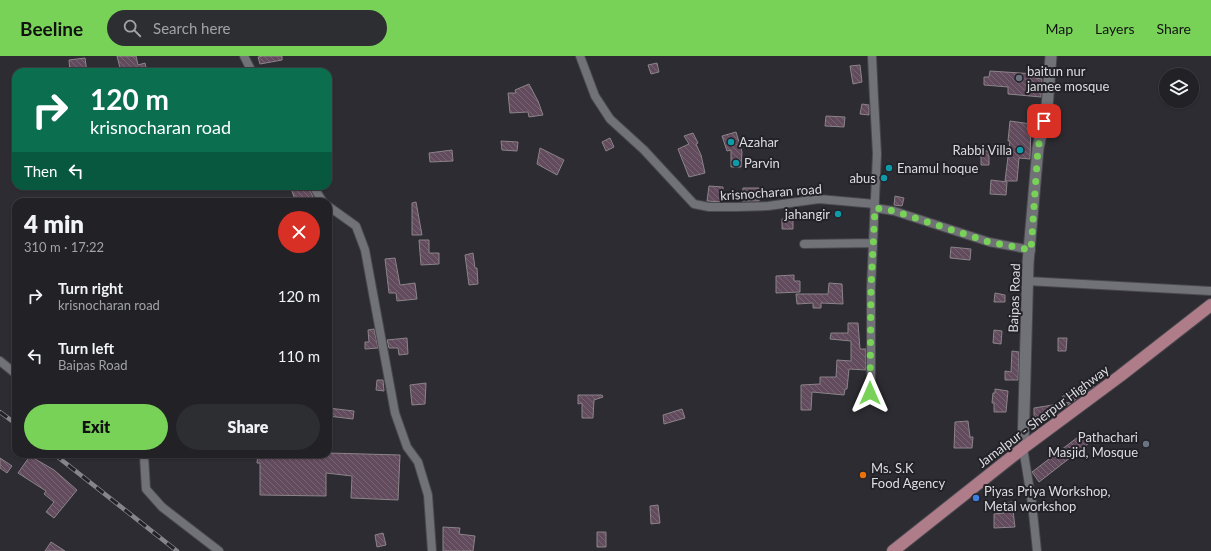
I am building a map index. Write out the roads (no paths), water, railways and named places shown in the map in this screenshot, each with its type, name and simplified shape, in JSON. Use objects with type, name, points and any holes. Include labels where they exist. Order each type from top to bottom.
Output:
[{"type":"main road","name":"Jamalpur - Sherpur Highway","points":[[893,551],[1023,448],[1120,376],[1211,305]]},
{"type":"street","points":[[244,56],[250,68]]},
{"type":"street","name":"krisnocharan road","points":[[580,56],[595,96],[610,118],[644,150],[694,204],[710,207],[768,206],[819,199],[875,206],[989,242],[1031,250]]},
{"type":"street","points":[[870,393],[873,243],[877,154],[872,56]]},
{"type":"street","name":"Baipas Road","points":[[1023,448],[1027,281],[1031,250],[1038,148],[1047,107],[1051,56]]},
{"type":"street","points":[[332,209],[356,226],[365,250],[395,413],[407,447],[418,462],[428,495],[432,551]]},
{"type":"street","points":[[804,244],[873,243]]},
{"type":"street","points":[[1027,281],[1211,291]]},
{"type":"street","points":[[0,361],[12,371]]},
{"type":"street","points":[[1023,448],[1032,503],[1037,551]]},
{"type":"street","points":[[144,458],[146,489],[162,507],[219,551]]},
{"type":"railway","points":[[0,412],[12,421]]},
{"type":"railway","points":[[59,458],[177,551]]},
{"type":"place","name":"baitun nur jamee mosque","points":[[1019,78]]},
{"type":"place","name":"Azahar","points":[[731,142]]},
{"type":"place","name":"Rabbi Villa","points":[[1020,150]]},
{"type":"place","name":"Parvin","points":[[736,163]]},
{"type":"place","name":"Enamul hoque","points":[[889,168]]},
{"type":"place","name":"abus","points":[[884,178]]},
{"type":"place","name":"jahangir","points":[[838,214]]},
{"type":"place","name":"Pathachari Masjid, Mosque","points":[[1146,444]]},
{"type":"place","name":"Ms. S.K Food Agency","points":[[863,475]]},
{"type":"place","name":"Piyas Priya Workshop, Metal workshop","points":[[976,498]]}]
